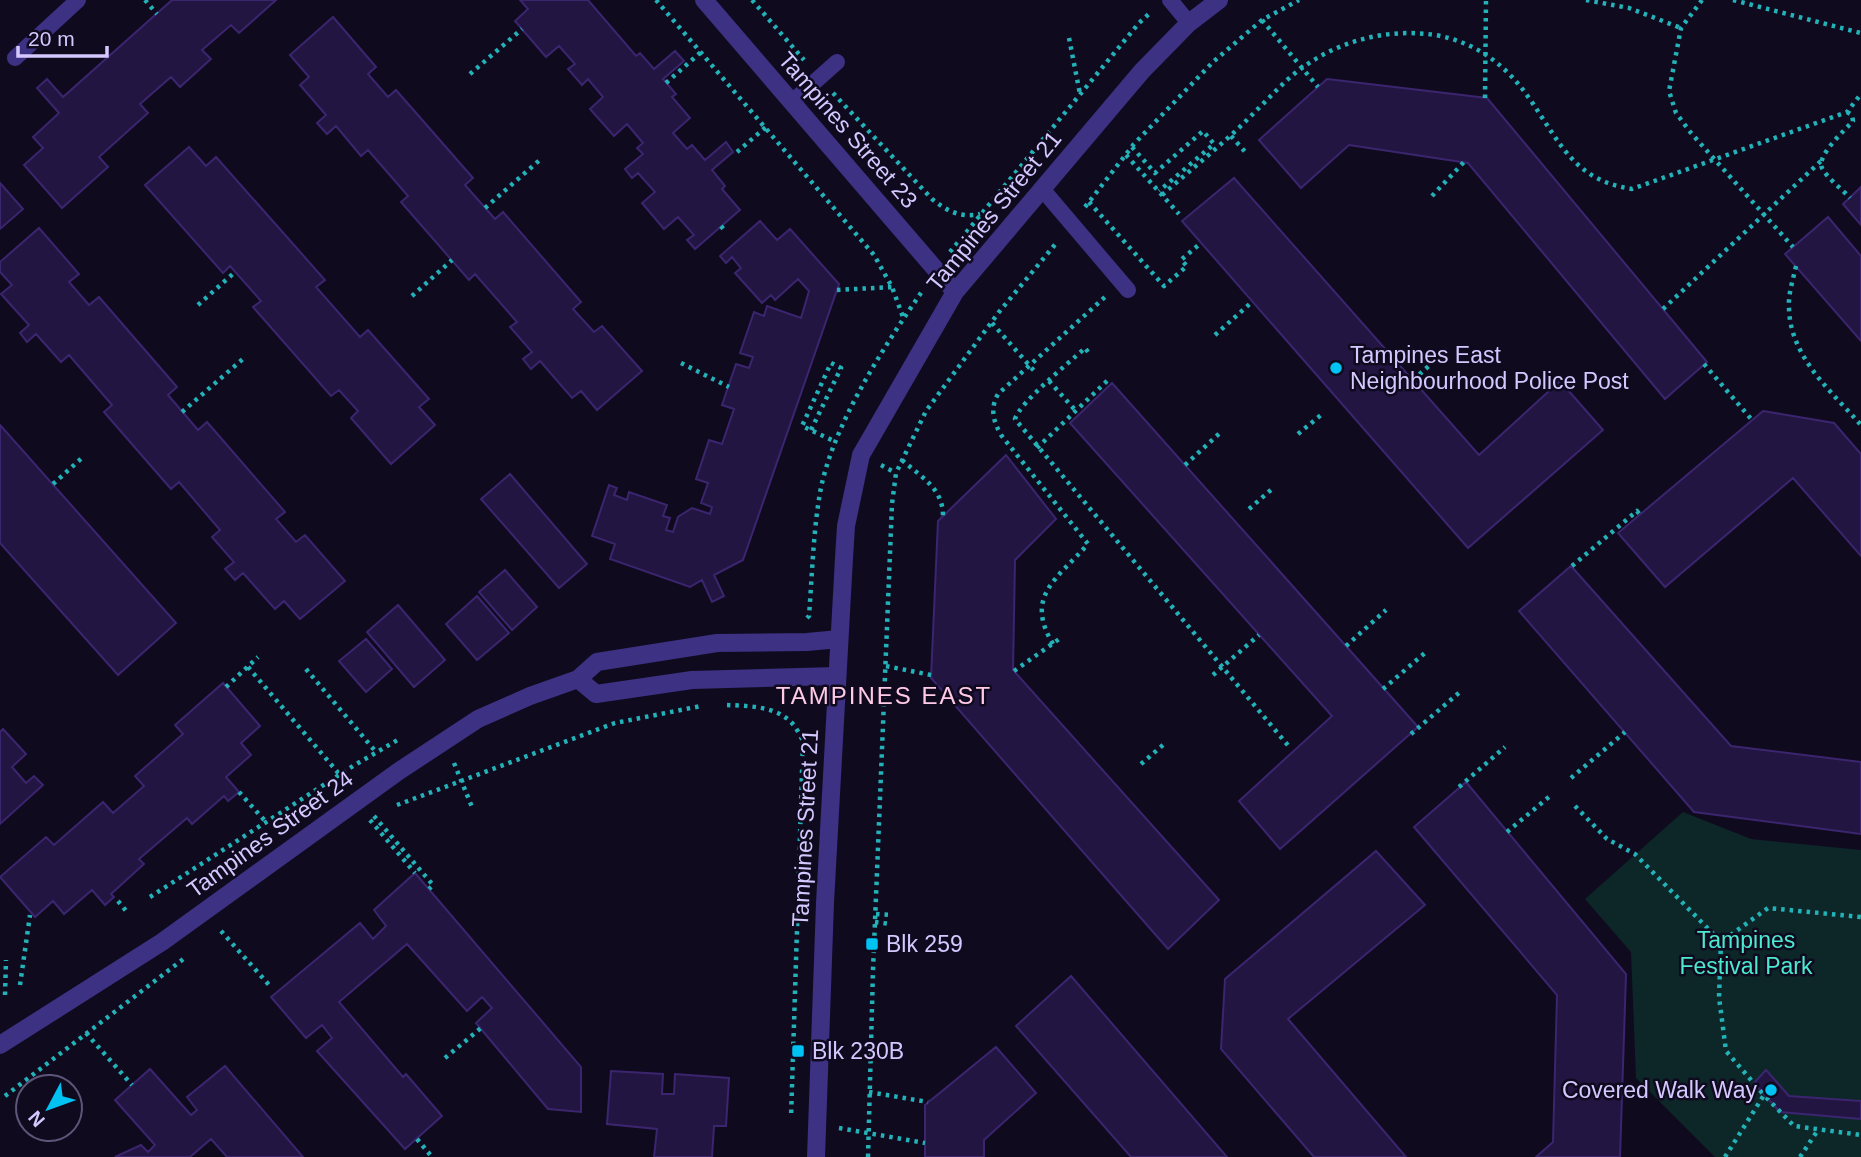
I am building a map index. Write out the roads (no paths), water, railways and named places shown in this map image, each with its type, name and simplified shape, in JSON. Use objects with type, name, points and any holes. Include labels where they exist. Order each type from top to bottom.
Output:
[{"type":"street","name":"Tampines Street 23","points":[[704,0],[955,292]]},
{"type":"street","name":"Tampines Street 21","points":[[816,1157],[836,676],[846,526],[862,455],[955,292],[1142,71],[1189,23],[1219,0]]},
{"type":"street","name":"Tampines Street 24","points":[[0,1045],[162,942],[442,741],[478,719],[578,679],[597,662],[705,645],[839,639]]},
{"type":"street","points":[[578,679],[596,694],[692,680],[836,676]]},
{"type":"lane","points":[[15,58],[78,0]]},
{"type":"lane","points":[[1170,0],[1189,23]]},
{"type":"lane","points":[[792,102],[837,62]]},
{"type":"lane","points":[[1043,190],[1069,231],[1128,290]]},
{"type":"place","name":"Tampines East Neighbourhood Police Post","points":[[1336,368]]},
{"type":"place","name":"Blk 259","points":[[872,944]]},
{"type":"place","name":"Blk 230B","points":[[798,1051]]},
{"type":"place","name":"Covered Walk Way","points":[[1771,1090]]},
{"type":"district","name":"TAMPINES EAST","points":[[884,696]]},
{"type":"park label","name":"Tampines Festival Park","points":[[1746,953]]}]
